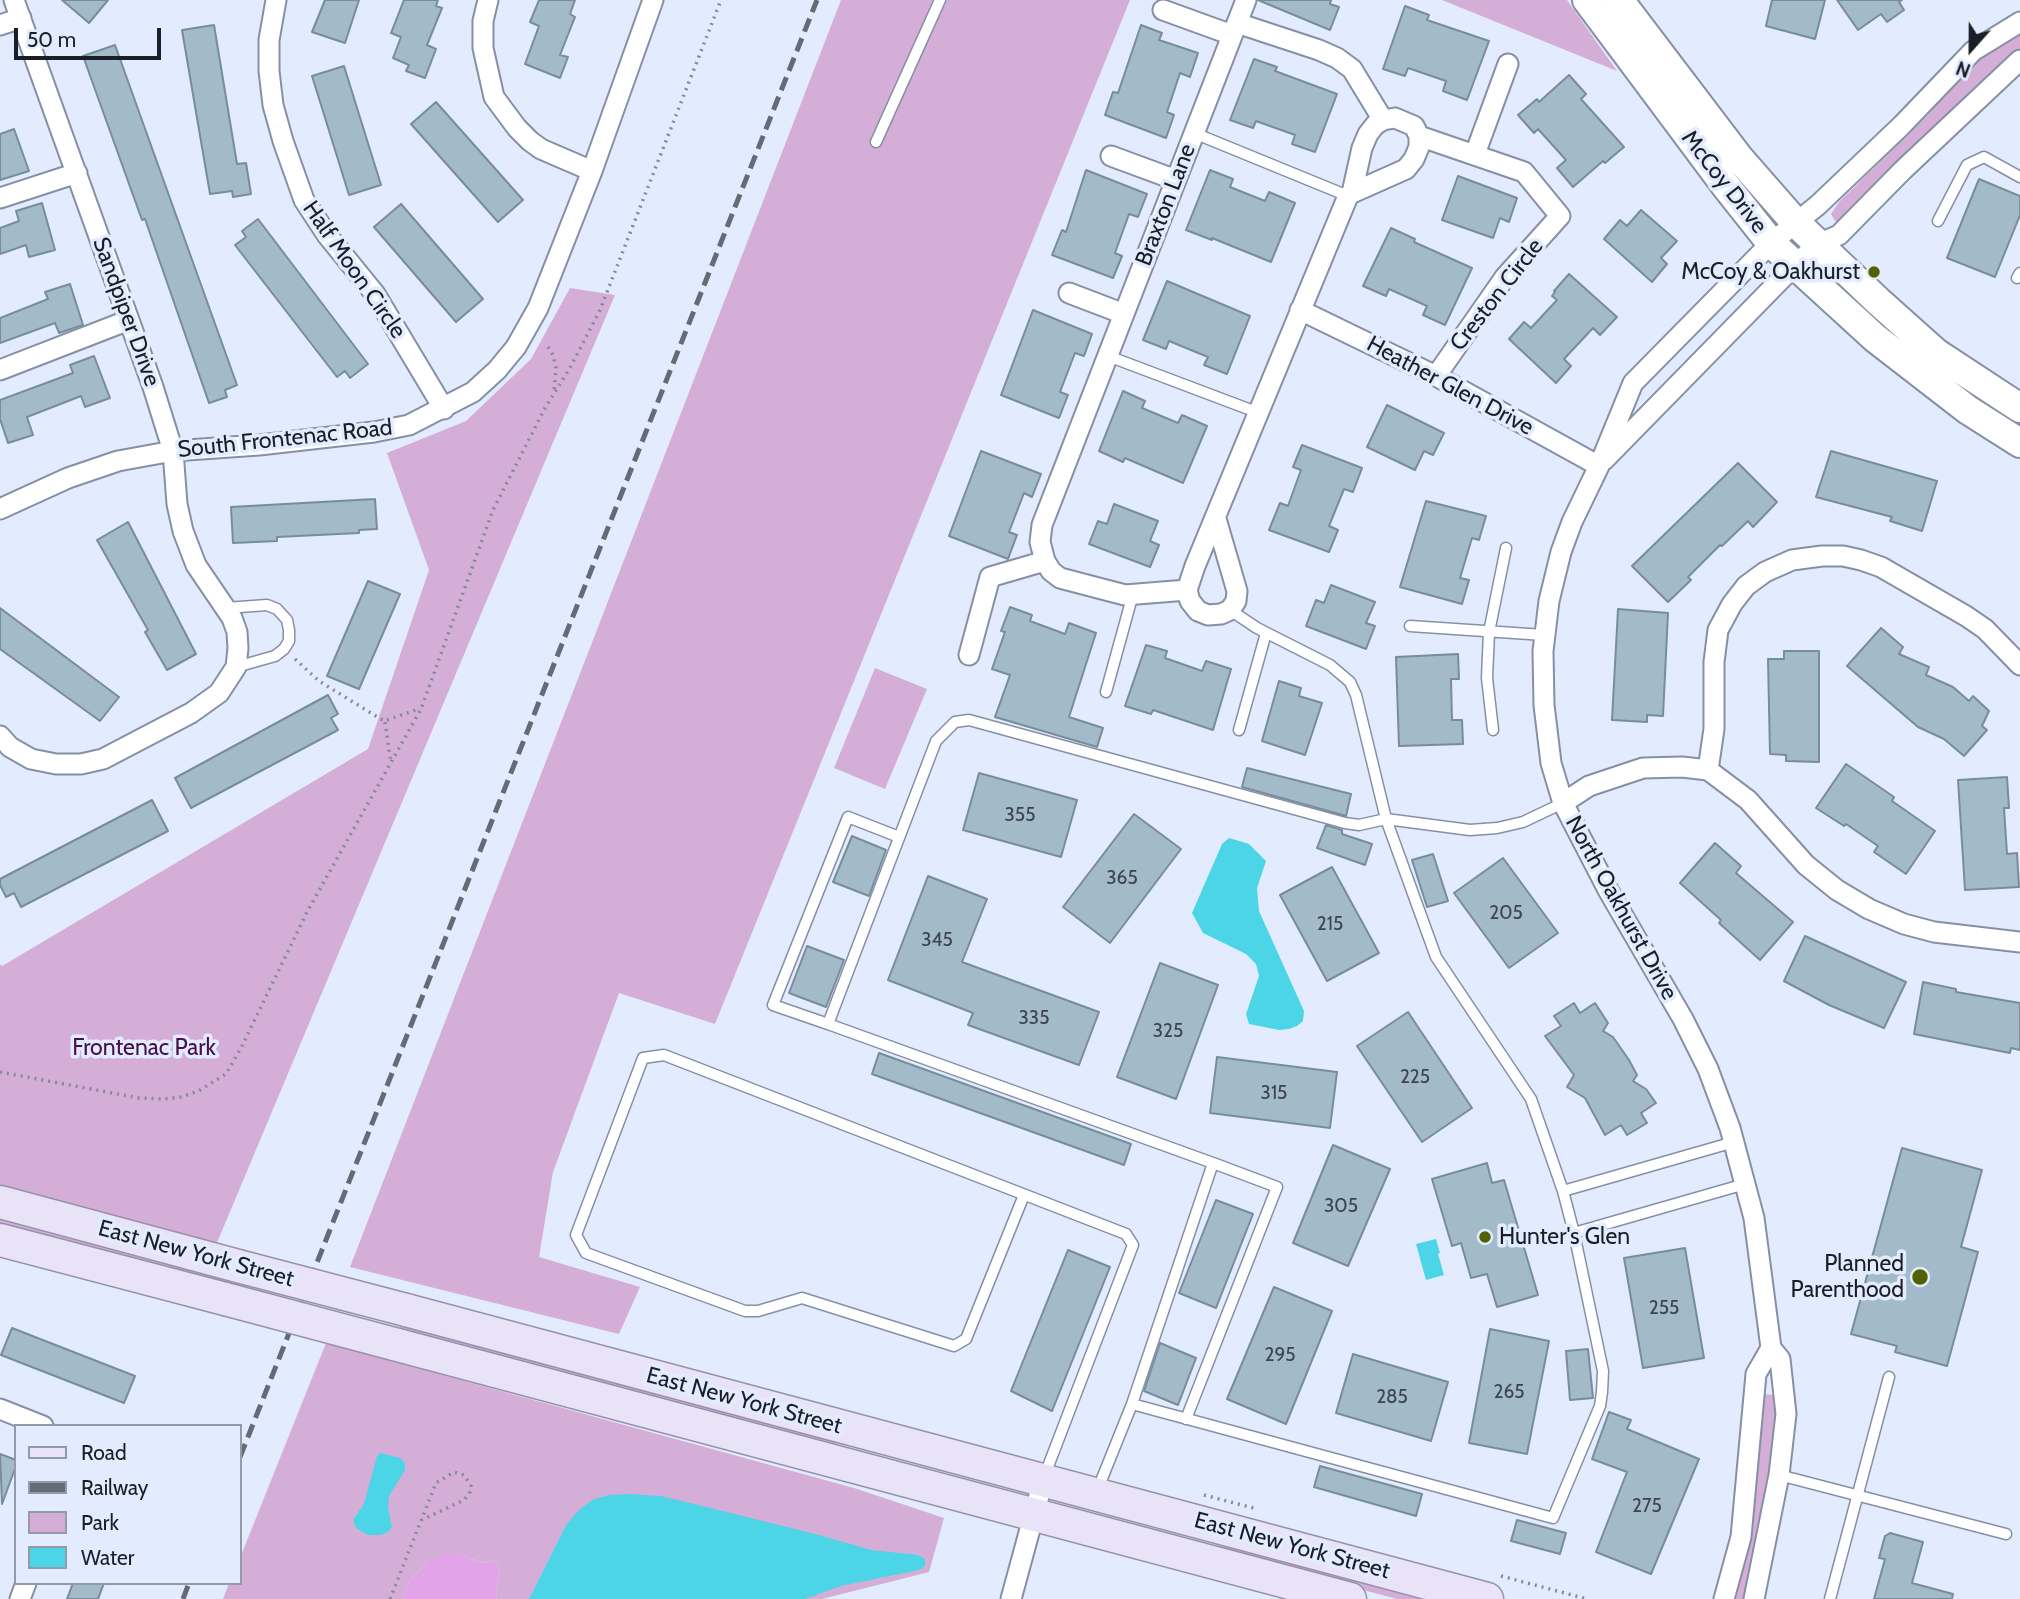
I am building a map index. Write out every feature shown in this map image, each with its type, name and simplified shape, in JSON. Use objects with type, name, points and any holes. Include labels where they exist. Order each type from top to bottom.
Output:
[{"type":"main road","name":"East New York Street","points":[[0,1202],[1487,1599]]},
{"type":"main road","name":"East New York Street","points":[[0,1240],[1350,1599]]},
{"type":"street","name":"Half Moon Circle","points":[[276,0],[269,40],[268,71],[271,94],[283,141],[304,200],[327,235],[375,294],[444,409]]},
{"type":"street","points":[[488,0],[483,21],[482,48],[494,97],[530,141],[541,149],[592,171]]},
{"type":"street","name":"South Frontenac Road","points":[[0,509],[39,490],[118,461],[173,451],[374,432],[409,425],[473,392],[497,370],[516,347],[543,296],[592,171],[653,0]]},
{"type":"street","name":"Braxton Lane","points":[[1045,561],[1040,542],[1042,525],[1245,0]]},
{"type":"street","name":"McCoy Drive","points":[[1587,0],[1725,186],[1771,243],[1875,338],[1968,411],[2020,443]]},
{"type":"street","name":"McCoy Drive","points":[[1619,0],[1739,158],[1795,222],[1936,353],[2020,408]]},
{"type":"street","points":[[0,25],[18,9]]},
{"type":"street","name":"Sandpiper Drive","points":[[18,9],[173,451],[177,504],[183,531],[196,565],[225,608],[237,632],[236,667]]},
{"type":"street","points":[[1163,10],[1319,50],[1337,58],[1352,69],[1383,120]]},
{"type":"street","name":"North Oakhurst Drive","points":[[1754,1599],[1779,1475],[1786,1415],[1780,1359],[1771,1348],[1754,1218],[1734,1142],[1698,1049],[1608,890],[1563,803],[1550,763],[1542,676],[1549,601],[1561,552],[1572,522],[1599,466],[1633,383],[1771,243],[1818,205],[1902,125],[1973,51],[2020,22]]},
{"type":"street","name":"North Oakhurst Drive","points":[[1599,466],[1795,265],[1818,244],[1839,235],[1903,170],[2020,61]]},
{"type":"street","points":[[1475,154],[1508,64]]},
{"type":"street","points":[[1216,519],[1237,591],[1236,601],[1230,610],[1208,615],[1198,611],[1190,601],[1188,590],[1195,566],[1350,194],[1362,148],[1368,134],[1383,120],[1395,118],[1414,126],[1419,136],[1419,147],[1415,159],[1406,169],[1350,194]]},
{"type":"street","name":"Creston Circle","points":[[1419,136],[1524,172],[1560,216],[1505,277],[1436,376]]},
{"type":"street","points":[[1111,156],[1176,180]]},
{"type":"street","points":[[0,198],[76,173]]},
{"type":"street","points":[[1069,293],[1124,314]]},
{"type":"street","name":"Heather Glen Drive","points":[[1300,310],[1436,376],[1599,466]]},
{"type":"street","points":[[0,370],[129,320]]},
{"type":"street","points":[[1708,771],[1714,729],[1714,662],[1718,630],[1732,604],[1746,586],[1765,572],[1793,560],[1843,556],[1881,567],[1976,622],[2003,645],[2020,665]]},
{"type":"street","points":[[969,655],[990,577],[1045,561],[1051,571],[1060,578],[1125,595],[1188,590]]},
{"type":"street","points":[[0,736],[10,747],[31,759],[56,764],[81,764],[103,759],[191,713],[219,693],[236,667]]},
{"type":"street","points":[[1563,803],[1589,786],[1643,768],[1682,767],[1708,771],[1748,800],[1806,865],[1837,890],[1869,909],[1905,924],[1934,932],[2020,942]]},
{"type":"street","points":[[1724,1599],[1741,1537],[1756,1374],[1771,1348]]},
{"type":"street","points":[[0,1409],[38,1424]]},
{"type":"street","points":[[1011,1599],[1043,1481]]},
{"type":"lane","points":[[876,142],[940,0]]},
{"type":"lane","points":[[1194,133],[1350,194]]},
{"type":"lane","points":[[1938,221],[1967,164],[1984,158],[2020,177]]},
{"type":"lane","points":[[1108,356],[1259,412]]},
{"type":"lane","points":[[1493,730],[1487,678],[1489,632],[1506,548]]},
{"type":"lane","points":[[1106,692],[1133,594]]},
{"type":"lane","points":[[225,608],[267,605],[277,609],[287,620],[289,630],[289,641],[275,656],[236,667]]},
{"type":"lane","points":[[1132,1404],[1553,1518],[1600,1406],[1602,1392],[1603,1371],[1574,1233],[1563,1191],[1531,1099],[1436,957],[1386,819],[1356,695],[1350,682],[1330,665],[1266,633],[1230,610]]},
{"type":"lane","points":[[1410,626],[1544,635]]},
{"type":"lane","points":[[1239,730],[1266,633]]},
{"type":"lane","points":[[828,1024],[936,741],[955,722],[970,720],[1359,825],[1386,819],[1470,830],[1497,828],[1524,822],[1563,803]]},
{"type":"lane","points":[[899,837],[848,817],[773,1005],[1278,1187],[1186,1419]]},
{"type":"lane","points":[[1024,1195],[966,1339],[954,1346],[802,1298],[758,1311],[745,1311],[586,1253],[576,1235],[643,1058],[664,1055],[1126,1234],[1133,1245],[1043,1481]]},
{"type":"lane","points":[[1563,1191],[1734,1142]]},
{"type":"lane","points":[[1096,1494],[1132,1404],[1213,1163]]},
{"type":"lane","points":[[1574,1233],[1745,1184]]},
{"type":"lane","points":[[1830,1599],[1889,1377]]},
{"type":"lane","points":[[1779,1475],[2006,1534]]},
{"type":"path","points":[[0,1072],[139,1098],[163,1099],[182,1097],[200,1090],[226,1074],[307,912],[421,709],[493,510],[600,310],[721,0]]},
{"type":"path","points":[[548,347],[554,355],[556,368],[554,394]]},
{"type":"path","points":[[284,649],[319,681],[384,721],[391,765]]},
{"type":"path","points":[[384,721],[421,709]]},
{"type":"path","points":[[390,1599],[436,1483],[454,1472],[464,1475],[471,1486],[464,1500],[422,1520]]},
{"type":"green space","points":[[841,0],[1130,0],[715,1024],[619,993],[553,1172],[539,1257],[640,1287],[619,1334],[350,1267]]},
{"type":"green space","points":[[1442,0],[1567,0],[1617,71]]},
{"type":"green space","points":[[2020,30],[2020,51],[1838,222],[1835,221],[1831,214],[1839,202],[1927,116],[1970,65]]},
{"type":"green space","name":"Frontenac Park","points":[[570,288],[615,295],[216,1245],[0,1191],[0,964],[2,966],[368,749],[429,570],[387,453],[466,421],[531,359]]},
{"type":"green space","points":[[875,668],[927,689],[885,789],[834,768]]},
{"type":"green space","points":[[0,1213],[236,1276],[229,1288],[0,1227]]},
{"type":"green space","points":[[402,1322],[885,1452],[770,1432],[398,1333]]},
{"type":"green space","points":[[326,1343],[854,1488],[944,1518],[929,1572],[822,1599],[496,1599],[500,1566],[494,1560],[487,1563],[460,1554],[427,1563],[411,1579],[402,1599],[223,1599],[228,1585],[242,1585],[242,1553]]},
{"type":"green space","points":[[1759,1394],[1779,1395],[1776,1460],[1745,1599],[1736,1599],[1753,1531]]},
{"type":"green space","points":[[1180,1539],[1286,1558],[1439,1599],[1397,1599],[1179,1541]]},
{"type":"shaded area","points":[[446,1553],[460,1554],[487,1563],[494,1560],[500,1566],[496,1599],[402,1599],[411,1579],[427,1563]]},
{"type":"water","points":[[1229,838],[1249,844],[1266,861],[1257,888],[1259,911],[1304,1011],[1303,1021],[1289,1029],[1279,1030],[1249,1024],[1246,1014],[1259,976],[1256,964],[1246,954],[1203,933],[1192,913],[1222,844]]},
{"type":"water","points":[[1436,1239],[1444,1275],[1426,1280],[1416,1244]]},
{"type":"water","points":[[381,1453],[400,1458],[405,1463],[405,1470],[389,1496],[388,1508],[392,1527],[381,1535],[368,1535],[356,1528],[353,1520],[364,1504],[377,1456]]},
{"type":"water","points":[[629,1494],[661,1496],[871,1550],[918,1555],[925,1559],[925,1566],[919,1570],[841,1586],[805,1599],[529,1599],[566,1525],[580,1509],[594,1499]]},
{"type":"building","points":[[62,0],[108,0],[89,23]]},
{"type":"building","points":[[325,0],[359,0],[345,43],[312,32]]},
{"type":"building","points":[[404,0],[438,0],[436,6],[442,8],[427,45],[436,49],[425,78],[406,71],[409,65],[393,58],[401,37],[391,33]]},
{"type":"building","points":[[539,0],[575,0],[570,14],[575,17],[560,55],[568,57],[560,78],[525,64],[539,26],[530,22]]},
{"type":"building","points":[[1258,0],[1331,0],[1330,4],[1339,7],[1330,30]]},
{"type":"building","points":[[1772,0],[1825,0],[1815,39],[1766,26]]},
{"type":"building","points":[[1837,0],[1902,0],[1899,2],[1904,10],[1887,22],[1881,14],[1858,30]]},
{"type":"building","points":[[1405,6],[1429,15],[1427,20],[1489,41],[1467,100],[1443,91],[1446,81],[1408,68],[1405,76],[1383,69]]},
{"type":"building","points":[[214,25],[237,164],[246,163],[251,194],[233,197],[232,191],[210,194],[182,30]]},
{"type":"building","points":[[1141,25],[1162,33],[1159,40],[1198,53],[1190,77],[1180,73],[1167,112],[1174,115],[1166,138],[1105,115],[1113,92],[1118,93]]},
{"type":"building","points":[[115,45],[237,385],[225,390],[227,397],[209,403],[145,219],[142,220],[83,56]]},
{"type":"building","points":[[1254,59],[1277,67],[1275,71],[1337,94],[1315,152],[1292,144],[1295,135],[1256,121],[1253,128],[1230,120]]},
{"type":"building","points":[[344,66],[381,185],[349,195],[312,76]]},
{"type":"building","points":[[1569,75],[1586,94],[1581,99],[1624,147],[1573,187],[1557,168],[1566,160],[1538,129],[1534,133],[1518,115],[1537,99],[1539,102]]},
{"type":"building","points":[[436,102],[523,200],[498,222],[411,124]]},
{"type":"building","points":[[14,129],[29,171],[0,180],[0,134]]},
{"type":"building","points":[[1086,170],[1147,194],[1138,217],[1129,214],[1115,253],[1122,256],[1113,278],[1052,255],[1062,230],[1066,232]]},
{"type":"building","points":[[1210,170],[1233,179],[1230,187],[1265,201],[1269,192],[1295,203],[1271,262],[1186,230]]},
{"type":"building","points":[[1458,176],[1517,198],[1509,222],[1500,218],[1493,238],[1442,220]]},
{"type":"building","points":[[1979,179],[2020,196],[2020,215],[1995,277],[1947,258]]},
{"type":"building","points":[[42,203],[55,250],[29,257],[26,245],[0,254],[0,228],[19,221],[16,211]]},
{"type":"building","points":[[401,204],[483,299],[456,322],[374,227]]},
{"type":"building","points":[[1641,210],[1677,241],[1661,258],[1667,264],[1652,282],[1604,239],[1620,220],[1627,226]]},
{"type":"building","points":[[258,219],[368,364],[350,378],[345,371],[337,377],[235,245],[246,237],[242,231]]},
{"type":"building","points":[[1391,228],[1415,239],[1414,242],[1472,268],[1445,325],[1423,315],[1427,306],[1389,289],[1386,296],[1363,286]]},
{"type":"building","points":[[1569,274],[1617,317],[1600,335],[1593,328],[1564,359],[1571,366],[1556,383],[1509,339],[1524,322],[1531,328],[1557,300],[1552,296],[1554,291]]},
{"type":"building","points":[[1167,281],[1250,316],[1227,374],[1204,365],[1208,357],[1169,341],[1166,349],[1143,340]]},
{"type":"building","points":[[70,284],[83,325],[59,333],[55,323],[0,343],[0,318],[48,299],[45,292]]},
{"type":"building","points":[[1033,310],[1092,334],[1084,356],[1075,353],[1060,392],[1068,395],[1059,418],[1001,395]]},
{"type":"building","points":[[94,356],[110,398],[85,407],[81,396],[27,417],[33,435],[8,443],[0,419],[0,400],[73,373],[70,365]]},
{"type":"building","points":[[1123,391],[1145,401],[1142,408],[1178,423],[1182,415],[1207,426],[1183,483],[1125,458],[1123,462],[1099,451]]},
{"type":"building","points":[[1387,405],[1444,433],[1433,455],[1424,451],[1415,470],[1367,447]]},
{"type":"building","points":[[1302,445],[1362,468],[1353,492],[1344,489],[1329,526],[1338,530],[1329,552],[1269,530],[1280,503],[1288,506],[1301,470],[1293,467]]},
{"type":"building","points":[[981,451],[1041,474],[1032,497],[1024,493],[1009,532],[1017,535],[1008,559],[949,536]]},
{"type":"building","points":[[1831,451],[1937,481],[1922,531],[1890,521],[1892,517],[1816,497]]},
{"type":"building","points":[[1738,463],[1777,502],[1753,527],[1748,521],[1720,545],[1688,577],[1691,580],[1668,602],[1632,566]]},
{"type":"building","points":[[375,499],[377,529],[359,530],[359,533],[277,537],[277,541],[233,543],[231,507]]},
{"type":"building","points":[[1426,501],[1486,516],[1479,540],[1472,538],[1460,578],[1469,580],[1462,604],[1400,587]]},
{"type":"building","points":[[1114,504],[1158,521],[1150,541],[1159,545],[1150,567],[1089,544],[1098,521],[1107,524]]},
{"type":"building","points":[[128,522],[196,654],[167,670],[145,632],[148,630],[97,540]]},
{"type":"building","points":[[368,581],[400,594],[359,689],[327,676]]},
{"type":"building","points":[[1331,585],[1375,602],[1366,623],[1375,626],[1366,649],[1306,626],[1316,600],[1324,603]]},
{"type":"building","points":[[1010,607],[1032,615],[1030,621],[1065,634],[1069,623],[1096,633],[1069,717],[1103,728],[1097,747],[995,717],[1010,675],[992,669],[1005,632],[1001,631]]},
{"type":"building","points":[[0,608],[119,697],[100,721],[0,649]]},
{"type":"building","points":[[1618,609],[1668,613],[1663,716],[1647,715],[1647,722],[1612,720]]},
{"type":"building","points":[[1881,628],[1903,647],[1899,654],[1929,667],[1926,675],[1953,687],[1969,701],[1973,696],[1989,711],[1982,726],[1987,730],[1964,756],[1944,739],[1918,727],[1847,666]]},
{"type":"building","points":[[1146,645],[1167,651],[1165,658],[1202,671],[1206,661],[1231,669],[1213,730],[1153,710],[1151,714],[1125,706]]},
{"type":"building","points":[[1784,651],[1819,651],[1819,762],[1786,761],[1786,755],[1770,754],[1768,659],[1784,659]]},
{"type":"building","points":[[1458,654],[1459,679],[1451,679],[1452,720],[1462,720],[1463,744],[1399,746],[1396,657]]},
{"type":"building","points":[[1279,681],[1301,688],[1299,696],[1322,703],[1305,755],[1262,741]]},
{"type":"building","points":[[328,695],[338,714],[331,718],[338,730],[191,808],[175,778]]},
{"type":"building","points":[[1846,764],[1894,797],[1892,801],[1935,831],[1906,874],[1874,852],[1878,846],[1816,808]]},
{"type":"building","points":[[1247,768],[1351,794],[1346,816],[1242,787]]},
{"type":"building","points":[[979,773],[1077,800],[1061,857],[963,830]]},
{"type":"building","points":[[2007,777],[2009,808],[2004,808],[2007,854],[2017,853],[2019,887],[1965,890],[1958,780]]},
{"type":"building","points":[[152,800],[168,831],[21,907],[14,893],[6,897],[0,879]]},
{"type":"building","points":[[1134,814],[1181,849],[1110,943],[1063,907]]},
{"type":"building","points":[[1326,825],[1342,830],[1342,834],[1372,844],[1365,865],[1317,848]]},
{"type":"building","points":[[852,836],[886,850],[869,896],[833,882]]},
{"type":"building","points":[[1715,843],[1741,866],[1736,873],[1793,922],[1760,960],[1680,883]]},
{"type":"building","points":[[1433,854],[1448,901],[1427,907],[1412,860]]},
{"type":"building","points":[[1503,858],[1558,933],[1509,968],[1454,893]]},
{"type":"building","points":[[1332,867],[1379,953],[1327,981],[1280,895]]},
{"type":"building","points":[[928,876],[987,899],[962,962],[1099,1012],[1079,1065],[968,1025],[973,1013],[888,980]]},
{"type":"building","points":[[1805,936],[1906,982],[1884,1028],[1829,1005],[1784,981]]},
{"type":"building","points":[[807,946],[844,960],[826,1007],[789,993]]},
{"type":"building","points":[[1160,963],[1218,985],[1176,1099],[1117,1077]]},
{"type":"building","points":[[1923,982],[1956,989],[1956,992],[2020,1003],[2020,1050],[2011,1048],[2010,1053],[1914,1034]]},
{"type":"building","points":[[1574,1003],[1580,1013],[1595,1003],[1608,1023],[1603,1031],[1613,1037],[1637,1075],[1633,1081],[1646,1089],[1656,1103],[1641,1113],[1647,1123],[1627,1135],[1621,1125],[1605,1135],[1585,1098],[1567,1087],[1574,1075],[1545,1036],[1561,1026],[1554,1016]]},
{"type":"building","points":[[1408,1012],[1472,1108],[1422,1142],[1357,1046]]},
{"type":"building","points":[[879,1053],[1131,1144],[1124,1165],[872,1074]]},
{"type":"building","points":[[1217,1057],[1337,1072],[1330,1128],[1210,1113]]},
{"type":"building","points":[[1333,1145],[1390,1169],[1348,1266],[1293,1243]]},
{"type":"building","points":[[1902,1148],[1982,1170],[1961,1247],[1978,1252],[1947,1366],[1895,1352],[1897,1346],[1851,1334]]},
{"type":"building","name":"Hunter's Glen","points":[[1487,1163],[1492,1183],[1504,1180],[1538,1295],[1497,1307],[1487,1274],[1471,1278],[1461,1243],[1452,1246],[1432,1179]]},
{"type":"building","points":[[1216,1200],[1253,1214],[1216,1308],[1179,1293]]},
{"type":"building","points":[[1685,1248],[1704,1358],[1643,1368],[1624,1258]]},
{"type":"building","points":[[1068,1250],[1110,1267],[1052,1411],[1011,1391]]},
{"type":"building","points":[[1274,1287],[1332,1311],[1286,1424],[1227,1399]]},
{"type":"building","points":[[12,1328],[135,1376],[124,1403],[1,1355]]},
{"type":"building","points":[[1490,1329],[1549,1341],[1527,1454],[1469,1443]]},
{"type":"building","points":[[1160,1343],[1196,1358],[1178,1405],[1144,1391]]},
{"type":"building","points":[[1588,1349],[1593,1398],[1570,1400],[1566,1351]]},
{"type":"building","points":[[1353,1354],[1448,1382],[1431,1441],[1336,1413]]},
{"type":"building","points":[[1609,1412],[1631,1420],[1627,1429],[1699,1459],[1651,1574],[1596,1552],[1627,1472],[1592,1459]]},
{"type":"building","points":[[0,1454],[14,1459],[14,1471],[2,1504]]},
{"type":"building","points":[[1320,1466],[1422,1494],[1416,1516],[1314,1487]]},
{"type":"building","points":[[1517,1520],[1566,1533],[1560,1554],[1511,1541]]},
{"type":"building","points":[[1890,1533],[1923,1542],[1912,1583],[1953,1594],[1952,1599],[1874,1599],[1885,1559],[1879,1558],[1885,1536]]},
{"type":"building","points":[[72,1585],[103,1585],[98,1599],[67,1599]]},
{"type":"railway","points":[[242,1452],[817,0]]},
{"type":"railway","points":[[183,1599],[188,1585]]},
{"type":"place","name":"McCoy & Oakhurst","points":[[1874,272]]},
{"type":"place","name":"Hunter's Glen","points":[[1485,1237]]},
{"type":"place","name":"Planned Parenthood","points":[[1920,1277]]}]
